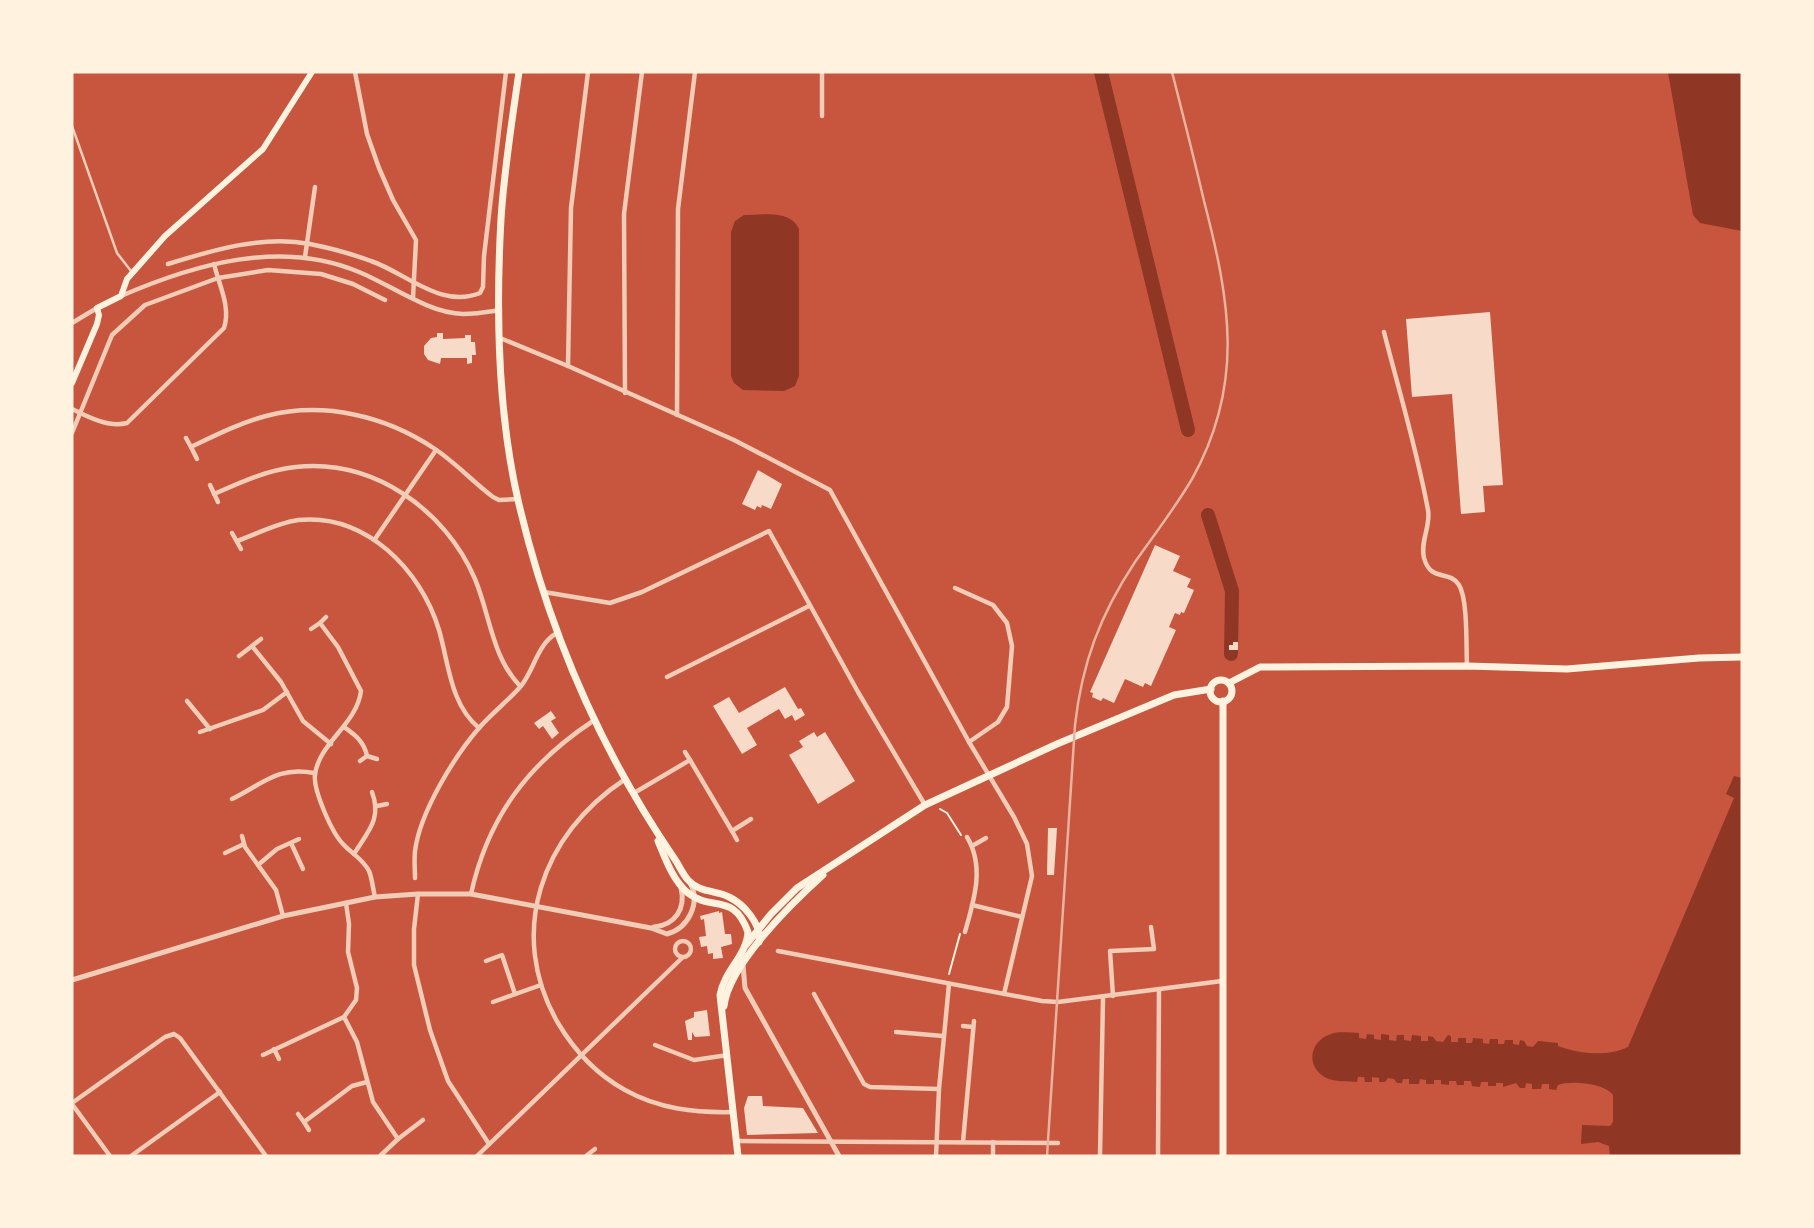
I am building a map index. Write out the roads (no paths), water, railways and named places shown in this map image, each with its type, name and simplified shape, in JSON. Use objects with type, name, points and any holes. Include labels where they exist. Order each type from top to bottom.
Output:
[{"type":"main road","points":[[72,383],[97,324],[97,309],[121,296],[132,273],[165,236],[264,149],[312,72]]},
{"type":"main road","points":[[519,72],[501,217],[500,310],[506,422],[518,499],[557,633],[593,721],[624,780],[688,880],[705,891],[729,897],[739,904],[758,929],[759,942]]},
{"type":"main road","points":[[1223,701],[1213,697],[1213,684],[1220,680],[1228,683],[1260,667],[1467,666],[1567,669],[1742,657]]},
{"type":"main road","points":[[1223,701],[1232,694],[1228,683]]},
{"type":"main road","points":[[738,1156],[721,986],[758,929],[797,888],[925,805],[1057,744],[1174,695],[1211,689]]},
{"type":"main road","points":[[1223,701],[1223,1156]]},
{"type":"main road","points":[[650,824],[680,884],[693,895],[730,907],[745,924],[748,936],[746,945]]},
{"type":"main road","points":[[723,1014],[728,988],[759,942],[803,893],[845,857]]},
{"type":"main road","points":[[752,918],[758,921],[768,918]]},
{"type":"main road","points":[[745,924],[758,929],[773,925]]},
{"type":"street","points":[[355,72],[367,134],[379,168],[393,201],[416,240],[413,298]]},
{"type":"street","points":[[168,264],[256,243],[308,244],[373,262],[444,296],[468,298],[480,293],[483,287],[484,256],[506,72]]},
{"type":"street","points":[[568,366],[571,208],[588,72]]},
{"type":"street","points":[[625,393],[624,214],[642,72]]},
{"type":"street","points":[[677,415],[678,209],[695,72]]},
{"type":"street","points":[[822,72],[822,116]]},
{"type":"street","points":[[305,257],[315,187]]},
{"type":"street","points":[[121,296],[149,284],[214,264],[272,256],[305,257],[359,271],[447,312],[461,314],[500,310]]},
{"type":"street","points":[[72,409],[109,424],[127,423],[224,328],[228,318],[214,264]]},
{"type":"street","points":[[72,433],[112,335],[145,305],[218,278],[268,270],[307,271],[353,284],[385,300]]},
{"type":"street","points":[[72,323],[97,309]]},
{"type":"street","points":[[1384,332],[1429,513],[1422,547],[1424,557],[1428,569],[1434,574],[1451,578],[1461,588],[1467,666]]},
{"type":"street","points":[[500,338],[734,440],[830,490],[1027,844],[1032,876],[1004,993]]},
{"type":"street","points":[[191,446],[263,417],[314,411],[334,412],[376,420],[397,428],[436,450],[493,497],[499,500],[518,499]]},
{"type":"street","points":[[186,438],[197,459]]},
{"type":"street","points":[[375,539],[436,450]]},
{"type":"street","points":[[214,494],[263,474],[296,467],[319,466],[365,475],[406,494],[432,517],[454,542],[466,561],[478,587],[505,668],[520,686]]},
{"type":"street","points":[[210,485],[218,502]]},
{"type":"street","points":[[237,541],[289,522],[311,520],[344,526],[375,539],[397,557],[418,585],[439,629],[449,673],[463,712],[479,728]]},
{"type":"street","points":[[544,592],[611,603],[642,592],[769,531],[809,606],[925,805]]},
{"type":"street","points":[[232,533],[241,549]]},
{"type":"street","points":[[955,587],[993,606],[1007,623],[1012,646],[1007,707],[998,722],[968,742]]},
{"type":"street","points":[[667,677],[809,606]]},
{"type":"street","points":[[311,629],[326,617]]},
{"type":"street","points":[[320,623],[334,640],[361,691],[356,709],[321,757],[314,773],[318,793],[340,842],[370,874],[375,897]]},
{"type":"street","points":[[415,878],[415,850],[430,806],[453,763],[479,728],[520,686],[535,665],[545,642],[557,633]]},
{"type":"street","points":[[239,656],[261,639]]},
{"type":"street","points":[[252,646],[288,692],[303,721],[331,744]]},
{"type":"street","points":[[200,732],[264,709],[288,692]]},
{"type":"street","points":[[187,701],[210,729]]},
{"type":"street","points":[[471,894],[485,848],[511,797],[547,756],[593,721]]},
{"type":"street","points":[[344,727],[360,739],[367,755],[377,759]]},
{"type":"street","points":[[685,752],[737,840]]},
{"type":"street","points":[[360,761],[367,755]]},
{"type":"street","points":[[632,794],[690,760]]},
{"type":"street","points":[[232,799],[259,786],[272,776],[287,771],[314,773]]},
{"type":"street","points":[[624,780],[590,805],[564,836],[548,865],[537,906],[534,946],[541,985],[553,1014],[581,1056],[612,1082],[651,1102],[698,1113],[734,1112]]},
{"type":"street","points":[[259,786],[263,794]]},
{"type":"street","points":[[354,854],[374,822],[377,806],[372,792]]},
{"type":"street","points":[[377,806],[387,804]]},
{"type":"street","points":[[732,831],[751,819]]},
{"type":"street","points":[[242,836],[244,844],[276,890],[283,916]]},
{"type":"street","points":[[963,932],[972,905],[977,865],[972,846],[964,837]]},
{"type":"street","points":[[972,846],[986,838]]},
{"type":"street","points":[[258,865],[277,849],[299,839]]},
{"type":"street","points":[[291,843],[303,869]]},
{"type":"street","points":[[225,853],[244,844]]},
{"type":"street","points":[[688,880],[693,895],[692,911]]},
{"type":"street","points":[[680,884],[683,902]]},
{"type":"street","points":[[651,928],[671,922],[683,902],[705,891]]},
{"type":"street","points":[[418,894],[414,965],[429,1030],[449,1081],[489,1144]]},
{"type":"street","points":[[72,980],[283,916],[375,897],[471,894],[651,928],[663,933],[676,931],[692,911],[701,904],[713,902]]},
{"type":"street","points":[[263,1055],[344,1017],[356,1000],[358,988],[348,952],[349,924],[345,903]]},
{"type":"street","points":[[972,905],[1022,917]]},
{"type":"street","points":[[1112,996],[1110,951],[1154,950],[1151,927]]},
{"type":"street","points":[[778,951],[1042,1001],[1073,1002],[1223,981]]},
{"type":"street","points":[[486,961],[502,955],[515,994]]},
{"type":"street","points":[[477,1156],[682,958]]},
{"type":"street","points":[[743,965],[745,988],[839,1156]]},
{"type":"street","points":[[728,988],[736,983],[745,988]]},
{"type":"street","points":[[936,1156],[948,984]]},
{"type":"street","points":[[493,1002],[541,985]]},
{"type":"street","points":[[1158,1156],[1159,989]]},
{"type":"street","points":[[814,994],[864,1084],[870,1087],[939,1089]]},
{"type":"street","points":[[1100,1156],[1103,998]]},
{"type":"street","points":[[344,1017],[357,1042],[373,1102],[398,1139]]},
{"type":"street","points":[[963,1142],[974,1021]]},
{"type":"street","points":[[963,1026],[973,1027]]},
{"type":"street","points":[[896,1032],[943,1035]]},
{"type":"street","points":[[110,1156],[72,1104],[165,1037],[174,1034],[180,1038],[264,1156]]},
{"type":"street","points":[[655,1045],[694,1060],[728,1055]]},
{"type":"street","points":[[274,1049],[279,1059]]},
{"type":"street","points":[[304,1122],[352,1086],[367,1082]]},
{"type":"street","points":[[131,1156],[219,1092]]},
{"type":"street","points":[[298,1114],[309,1130]]},
{"type":"street","points":[[380,1156],[423,1120]]},
{"type":"street","points":[[737,1141],[1058,1143]]},
{"type":"street","points":[[993,1142],[993,1156]]},
{"type":"street","points":[[586,1156],[595,1149]]},
{"type":"lane","points":[[72,126],[117,253],[132,273]]},
{"type":"waterway","points":[[1101,72],[1188,430]]},
{"type":"waterway","points":[[1208,515],[1232,591],[1231,654]]},
{"type":"railway","points":[[1047,1156],[1075,725],[1082,681],[1094,640],[1112,601],[1135,562],[1192,479],[1209,444],[1220,410],[1226,376],[1228,342],[1221,273],[1172,72]]}]
